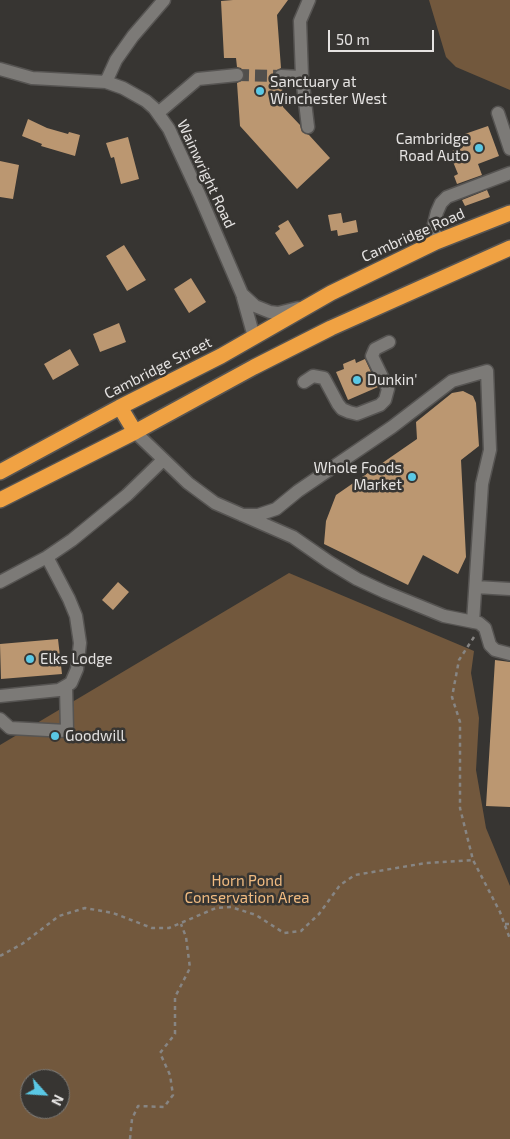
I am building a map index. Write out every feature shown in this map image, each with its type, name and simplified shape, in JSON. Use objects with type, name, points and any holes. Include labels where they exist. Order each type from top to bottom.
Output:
[{"type":"highway","name":"Cambridge Road","points":[[331,293],[436,242],[510,213]]},
{"type":"highway","points":[[0,500],[135,432],[254,367],[331,328],[510,248]]},
{"type":"highway","name":"Cambridge Street","points":[[0,472],[120,407],[221,356],[331,293]]},
{"type":"highway","points":[[120,407],[135,432]]},
{"type":"street","points":[[106,82],[116,60],[133,36],[164,0]]},
{"type":"street","points":[[308,127],[302,77],[300,21],[309,0]]},
{"type":"street","name":"Wainwright Road","points":[[0,69],[39,78],[106,82],[135,94],[146,101],[158,113],[169,129],[242,294],[254,337]]},
{"type":"street","points":[[158,113],[198,79],[237,75]]},
{"type":"street","points":[[281,76],[302,77]]},
{"type":"street","points":[[498,113],[510,149]]},
{"type":"street","points":[[436,242],[434,224],[441,203],[447,196],[510,173]]},
{"type":"street","name":"Wainwright Road","points":[[242,294],[248,302],[262,310],[278,313],[294,310],[331,293]]},
{"type":"street","points":[[304,382],[314,376],[324,378],[338,404],[342,409],[349,412],[357,414],[380,405],[385,400],[388,389],[372,356],[375,349],[389,342]]},
{"type":"street","points":[[242,514],[258,515],[276,509],[298,491],[392,427],[452,381],[487,372],[490,450],[482,484],[476,587],[478,624]]},
{"type":"street","points":[[135,432],[201,495],[229,510],[293,537],[336,566],[385,592],[444,616],[478,624],[488,635],[490,645],[495,650],[510,654]]},
{"type":"street","points":[[0,582],[47,557],[72,540],[119,502],[163,460]]},
{"type":"street","points":[[0,696],[47,692],[66,687],[74,679],[80,656],[79,629],[70,599],[47,557]]},
{"type":"street","points":[[476,587],[510,589]]},
{"type":"street","points":[[0,719],[10,728],[66,731],[66,687]]},
{"type":"path","points":[[478,624],[458,660],[452,698],[460,722],[460,808],[473,860],[500,912],[510,939]]},
{"type":"path","points":[[0,956],[22,944],[59,916],[84,908],[113,913],[152,928],[169,928],[216,908],[231,907],[256,915],[284,933],[301,931],[320,914],[340,885],[355,875],[426,863],[473,860]]},
{"type":"path","points":[[130,1139],[132,1119],[138,1106],[164,1107],[173,1095],[170,1075],[160,1053],[175,1034],[175,997],[190,968],[186,937],[180,924]]},
{"type":"path","points":[[505,924],[510,924]]},
{"type":"green space","points":[[429,0],[510,0],[510,90],[456,67],[446,57]]},
{"type":"green space","name":"Horn Pond Conservation Area","points":[[289,573],[474,651],[471,673],[479,718],[476,770],[486,828],[510,886],[510,1139],[0,1139],[0,745]]},
{"type":"building","name":"Sanctuary at Winchester West","points":[[288,0],[277,15],[281,68],[274,72],[274,79],[277,83],[282,84],[283,107],[300,125],[302,132],[309,135],[330,158],[297,189],[240,126],[237,83],[244,79],[245,74],[241,68],[237,67],[236,58],[224,58],[221,1]]},
{"type":"building","points":[[28,119],[47,128],[68,134],[69,132],[80,135],[75,156],[41,146],[42,144],[22,136]]},
{"type":"building","name":"Cambridge Road Auto","points":[[488,126],[499,156],[478,164],[482,175],[457,184],[454,176],[458,174],[449,152],[463,147],[459,136]]},
{"type":"building","points":[[128,137],[139,179],[121,184],[114,157],[111,158],[106,143]]},
{"type":"building","points":[[0,161],[19,165],[13,199],[0,197]]},
{"type":"building","points":[[487,190],[490,197],[465,206],[462,200]]},
{"type":"building","points":[[341,213],[343,223],[356,220],[358,232],[338,236],[337,230],[331,231],[328,215]]},
{"type":"building","points":[[288,220],[304,246],[289,255],[275,233],[280,229],[278,226]]},
{"type":"building","points":[[124,245],[146,280],[127,291],[106,256]]},
{"type":"building","points":[[191,278],[206,302],[189,313],[174,289]]},
{"type":"building","points":[[119,323],[126,342],[100,352],[93,334]]},
{"type":"building","points":[[70,349],[79,365],[53,380],[44,364]]},
{"type":"building","name":"Dunkin'","points":[[355,359],[356,363],[365,359],[378,387],[348,400],[336,372],[344,369],[343,364]]},
{"type":"building","name":"Whole Foods Market","points":[[463,391],[473,396],[476,403],[479,446],[461,460],[466,557],[458,574],[423,555],[408,585],[324,544],[326,521],[336,495],[417,439],[416,422],[452,393]]},
{"type":"building","points":[[118,582],[129,592],[113,610],[102,600]]},
{"type":"building","name":"Elks Lodge","points":[[58,639],[62,674],[1,679],[0,644]]},
{"type":"building","points":[[495,660],[510,662],[510,807],[486,806]]},
{"type":"tunnel","points":[[237,75],[281,76]]},
{"type":"place","name":"Sanctuary at Winchester West","points":[[260,91]]},
{"type":"place","name":"Cambridge Road Auto","points":[[479,148]]},
{"type":"place","name":"Dunkin'","points":[[357,380]]},
{"type":"place","name":"Whole Foods Market","points":[[412,477]]},
{"type":"place","name":"Elks Lodge","points":[[30,659]]},
{"type":"place","name":"Goodwill","points":[[55,736]]}]
